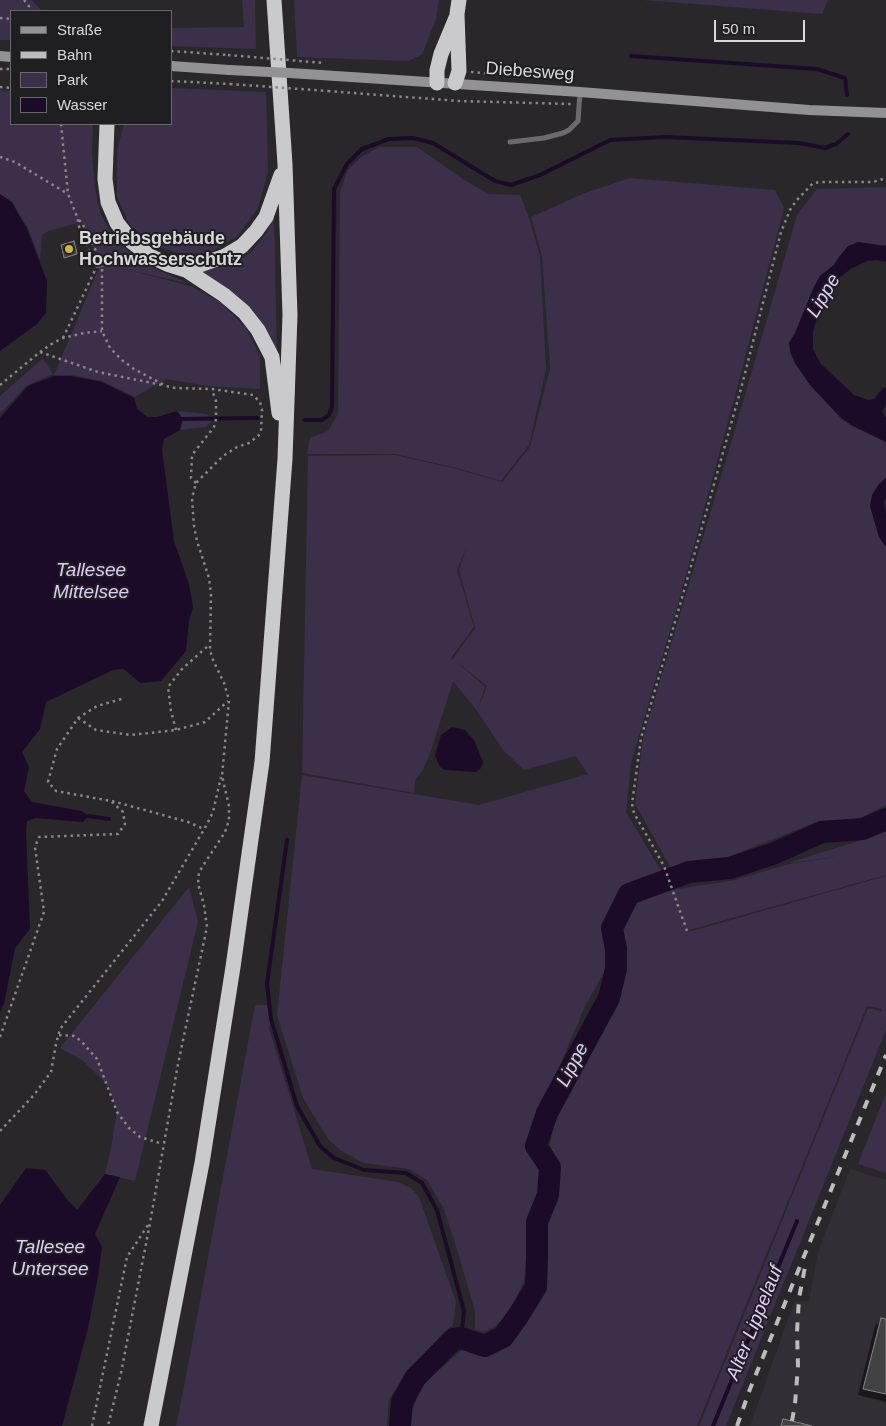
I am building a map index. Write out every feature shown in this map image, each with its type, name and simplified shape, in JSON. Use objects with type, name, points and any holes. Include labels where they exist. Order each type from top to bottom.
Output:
[{"type":"highway","points":[[151,1426],[202,1163],[233,967],[262,762],[285,459],[290,315],[285,164],[275,3]]},
{"type":"highway","points":[[437,83],[437,70],[441,54],[458,7]]},
{"type":"highway","points":[[455,83],[459,71],[458,7]]},
{"type":"highway","points":[[106,125],[105,179],[108,202],[117,223],[132,242],[150,256],[186,270],[224,295],[244,312],[258,330],[272,356],[285,459]]},
{"type":"highway","points":[[186,270],[224,256],[242,246],[256,232],[266,216],[285,164]]},
{"type":"main road","name":"Diebesweg","points":[[172,66],[325,74],[809,110],[886,113]]},
{"type":"lane","points":[[510,142],[544,138],[569,130],[578,121],[580,92]]},
{"type":"path","points":[[172,51],[324,63]]},
{"type":"path","points":[[172,81],[459,101],[580,104]]},
{"type":"path","points":[[61,125],[68,194],[95,265],[102,267]]},
{"type":"path","points":[[0,157],[15,162],[68,194]]},
{"type":"path","points":[[687,931],[664,866],[634,813],[632,804],[641,738],[742,385],[781,232],[790,210],[796,200],[813,183],[873,182],[886,178]]},
{"type":"path","points":[[78,219],[82,223],[101,261],[102,331],[110,348],[134,369],[166,386]]},
{"type":"path","points":[[63,338],[98,266]]},
{"type":"path","points":[[0,385],[52,343],[63,338],[102,331]]},
{"type":"path","points":[[0,1131],[34,1095],[51,1072],[60,1029],[162,901],[213,812],[222,776],[229,700],[209,645],[211,594],[194,526],[192,498],[196,483],[223,456],[236,447],[254,440],[261,432],[262,425],[260,402],[253,395],[212,389],[175,388],[98,372],[40,352]]},
{"type":"path","points":[[196,483],[191,478],[192,455],[214,427],[216,419],[216,401],[212,389]]},
{"type":"path","points":[[176,730],[168,687],[182,669],[209,645]]},
{"type":"path","points":[[125,698],[97,706],[78,718],[57,749],[48,782],[56,791],[111,801],[188,822],[204,830]]},
{"type":"path","points":[[78,718],[96,730],[131,734],[176,730],[205,722],[229,700]]},
{"type":"path","points":[[108,1426],[121,1373],[178,1064],[207,927],[204,905],[198,884],[199,872],[225,832],[229,820],[229,806],[222,776]]},
{"type":"path","points":[[0,1037],[44,912],[35,847],[39,837],[118,834],[125,824],[123,812],[111,801]]},
{"type":"path","points":[[58,1035],[74,1036],[97,1059],[117,1112],[129,1128],[140,1137],[164,1144]]},
{"type":"path","points":[[92,1426],[127,1257],[150,1223]]},
{"type":"shaded area","points":[[850,1169],[886,1180],[886,1426],[750,1426],[794,1302],[809,1301],[818,1252]]},
{"type":"green space","points":[[0,0],[32,0],[41,10],[10,10],[10,40],[0,40]]},
{"type":"green space","points":[[242,0],[255,0],[256,49],[172,46],[172,28],[244,27]]},
{"type":"green space","points":[[294,0],[439,0],[436,19],[422,55],[408,61],[297,57]]},
{"type":"green space","points":[[643,0],[828,0],[822,14]]},
{"type":"green space","points":[[172,88],[266,92],[268,173],[258,208],[238,236],[208,254],[178,253],[152,245],[129,224],[117,197],[117,150],[124,125],[172,125]]},
{"type":"green space","points":[[0,90],[10,91],[10,125],[93,125],[92,152],[95,189],[101,215],[115,239],[138,259],[190,284],[116,267],[191,286],[220,302],[246,328],[260,356],[260,389],[208,386],[166,379],[135,397],[102,381],[71,375],[54,375],[101,263],[81,222],[49,231],[42,235],[40,260],[28,228],[12,202],[0,194]]},
{"type":"green space","points":[[379,147],[417,147],[466,181],[489,194],[520,195],[529,218],[540,256],[546,369],[529,445],[501,481],[457,468],[395,454],[307,454],[310,438],[328,431],[338,414],[340,191],[348,170],[361,157]]},
{"type":"green space","points":[[630,178],[775,190],[784,208],[680,597],[631,763],[626,812],[664,876],[624,891],[604,925],[606,969],[585,1006],[556,1075],[539,1109],[529,1146],[543,1169],[541,1194],[529,1221],[524,1280],[511,1311],[494,1327],[484,1332],[475,1329],[475,1311],[444,1209],[427,1180],[409,1169],[363,1163],[340,1150],[328,1139],[303,1098],[277,1015],[302,775],[479,805],[588,774],[576,756],[524,770],[503,750],[477,711],[453,681],[431,751],[423,770],[415,780],[414,793],[302,773],[308,456],[395,455],[457,469],[502,482],[530,447],[550,369],[542,256],[531,217],[585,193]],"holes":[[[467,546],[459,570],[475,628],[452,660],[451,658],[474,627],[457,570]],[[456,661],[487,686],[477,711],[485,687]]]},
{"type":"green space","points":[[886,187],[886,246],[858,242],[820,276],[789,343],[795,363],[810,385],[841,418],[886,442],[886,478],[879,484],[870,506],[879,537],[886,547],[886,805],[859,819],[819,821],[728,857],[690,861],[673,872],[635,804],[643,738],[797,215],[817,189]]},
{"type":"green space","points":[[274,216],[277,354],[260,320],[201,270],[221,267],[239,261],[252,251],[267,232]]},
{"type":"green space","points":[[43,358],[53,374],[26,386],[0,414],[0,396]]},
{"type":"green space","points":[[177,411],[207,414],[213,419],[206,427],[180,430],[183,419]]},
{"type":"green space","points":[[886,831],[886,875],[682,932],[692,931],[886,876],[886,1030],[726,1426],[699,1426],[868,1008],[881,1011],[882,1009],[867,1006],[697,1426],[409,1426],[410,1414],[424,1383],[464,1348],[482,1349],[503,1341],[523,1321],[541,1285],[543,1259],[542,1224],[551,1198],[558,1167],[550,1145],[554,1117],[605,1016],[620,971],[624,950],[620,932],[635,902],[668,884],[672,890],[735,880],[789,864],[835,857],[788,863]]},
{"type":"green space","points":[[189,887],[198,922],[135,1181],[105,1174],[117,1110],[107,1084],[82,1060],[60,1048]]},
{"type":"green space","points":[[255,1005],[267,1005],[271,1020],[269,1028],[312,1169],[398,1182],[411,1188],[419,1197],[456,1302],[453,1325],[444,1332],[409,1372],[389,1399],[387,1426],[176,1426]]},
{"type":"green space","points":[[886,1093],[886,1173],[858,1164]]},
{"type":"water","points":[[0,194],[12,202],[27,229],[47,281],[46,313],[37,324],[0,351]]},
{"type":"water","points":[[858,242],[886,246],[886,262],[877,260],[867,261],[852,268],[839,278],[819,312],[813,331],[813,350],[821,364],[854,395],[868,400],[874,399],[886,387],[886,405],[882,411],[886,418],[886,442],[841,418],[810,385],[795,363],[789,343],[820,276],[834,265],[848,246]]},
{"type":"water","name":"Tallesee Mittelsee","points":[[54,376],[71,376],[102,382],[134,398],[137,409],[147,417],[157,417],[177,411],[183,419],[180,430],[164,439],[162,450],[174,541],[189,584],[193,607],[189,621],[186,651],[161,681],[140,683],[124,669],[113,670],[46,702],[40,729],[22,752],[29,767],[24,791],[32,802],[82,811],[88,816],[83,822],[35,818],[27,821],[30,929],[15,948],[4,1004],[0,1012],[0,418],[28,386]]},
{"type":"water","points":[[886,478],[886,498],[884,501],[886,547],[879,537],[870,506],[872,495],[879,484]]},
{"type":"water","points":[[452,727],[465,730],[474,740],[483,762],[481,768],[476,772],[445,770],[440,767],[435,755],[441,735]]},
{"type":"water","name":"Tallesee Untersee","points":[[26,1168],[45,1170],[77,1210],[105,1174],[120,1177],[95,1234],[102,1247],[98,1276],[88,1328],[62,1426],[0,1426],[0,1205]]},
{"type":"building","name":"Betriebsgebäude Hochwasserschutz","points":[[74,241],[77,254],[64,258],[61,245]]},
{"type":"building","points":[[881,1318],[886,1319],[886,1394],[863,1389]]},
{"type":"building","points":[[783,1419],[792,1421],[812,1426],[781,1426]]},
{"type":"waterway","points":[[631,56],[817,69],[845,78],[847,95]]},
{"type":"waterway","points":[[304,420],[322,420],[329,415],[332,407],[334,189],[347,164],[362,149],[389,139],[413,138],[433,143],[495,181],[511,185],[540,175],[610,140],[665,137],[799,143],[825,148],[836,144],[848,134]]},
{"type":"waterway","points":[[183,419],[258,418]]},
{"type":"waterway","points":[[88,816],[109,819]]},
{"type":"waterway","name":"Lippe","points":[[400,1426],[402,1402],[415,1378],[454,1339],[461,1338],[485,1346],[503,1337],[536,1287],[537,1222],[548,1195],[550,1167],[536,1146],[547,1113],[609,998],[616,969],[616,949],[612,928],[629,894],[689,872],[730,868],[775,853],[822,832],[863,829],[886,819]]},
{"type":"waterway","points":[[287,840],[267,984],[271,1019],[297,1106],[320,1146],[334,1158],[364,1170],[406,1173],[422,1183],[437,1210],[464,1311],[461,1338]]},
{"type":"waterway","name":"Alter Lippelauf","points":[[713,1426],[797,1221]]},
{"type":"railway","points":[[737,1426],[750,1389],[886,1055]]},
{"type":"railway","points":[[792,1421],[798,1366],[799,1298],[805,1267]]},
{"type":"place","name":"Betriebsgebäude Hochwasserschutz","points":[[69,249]]}]
